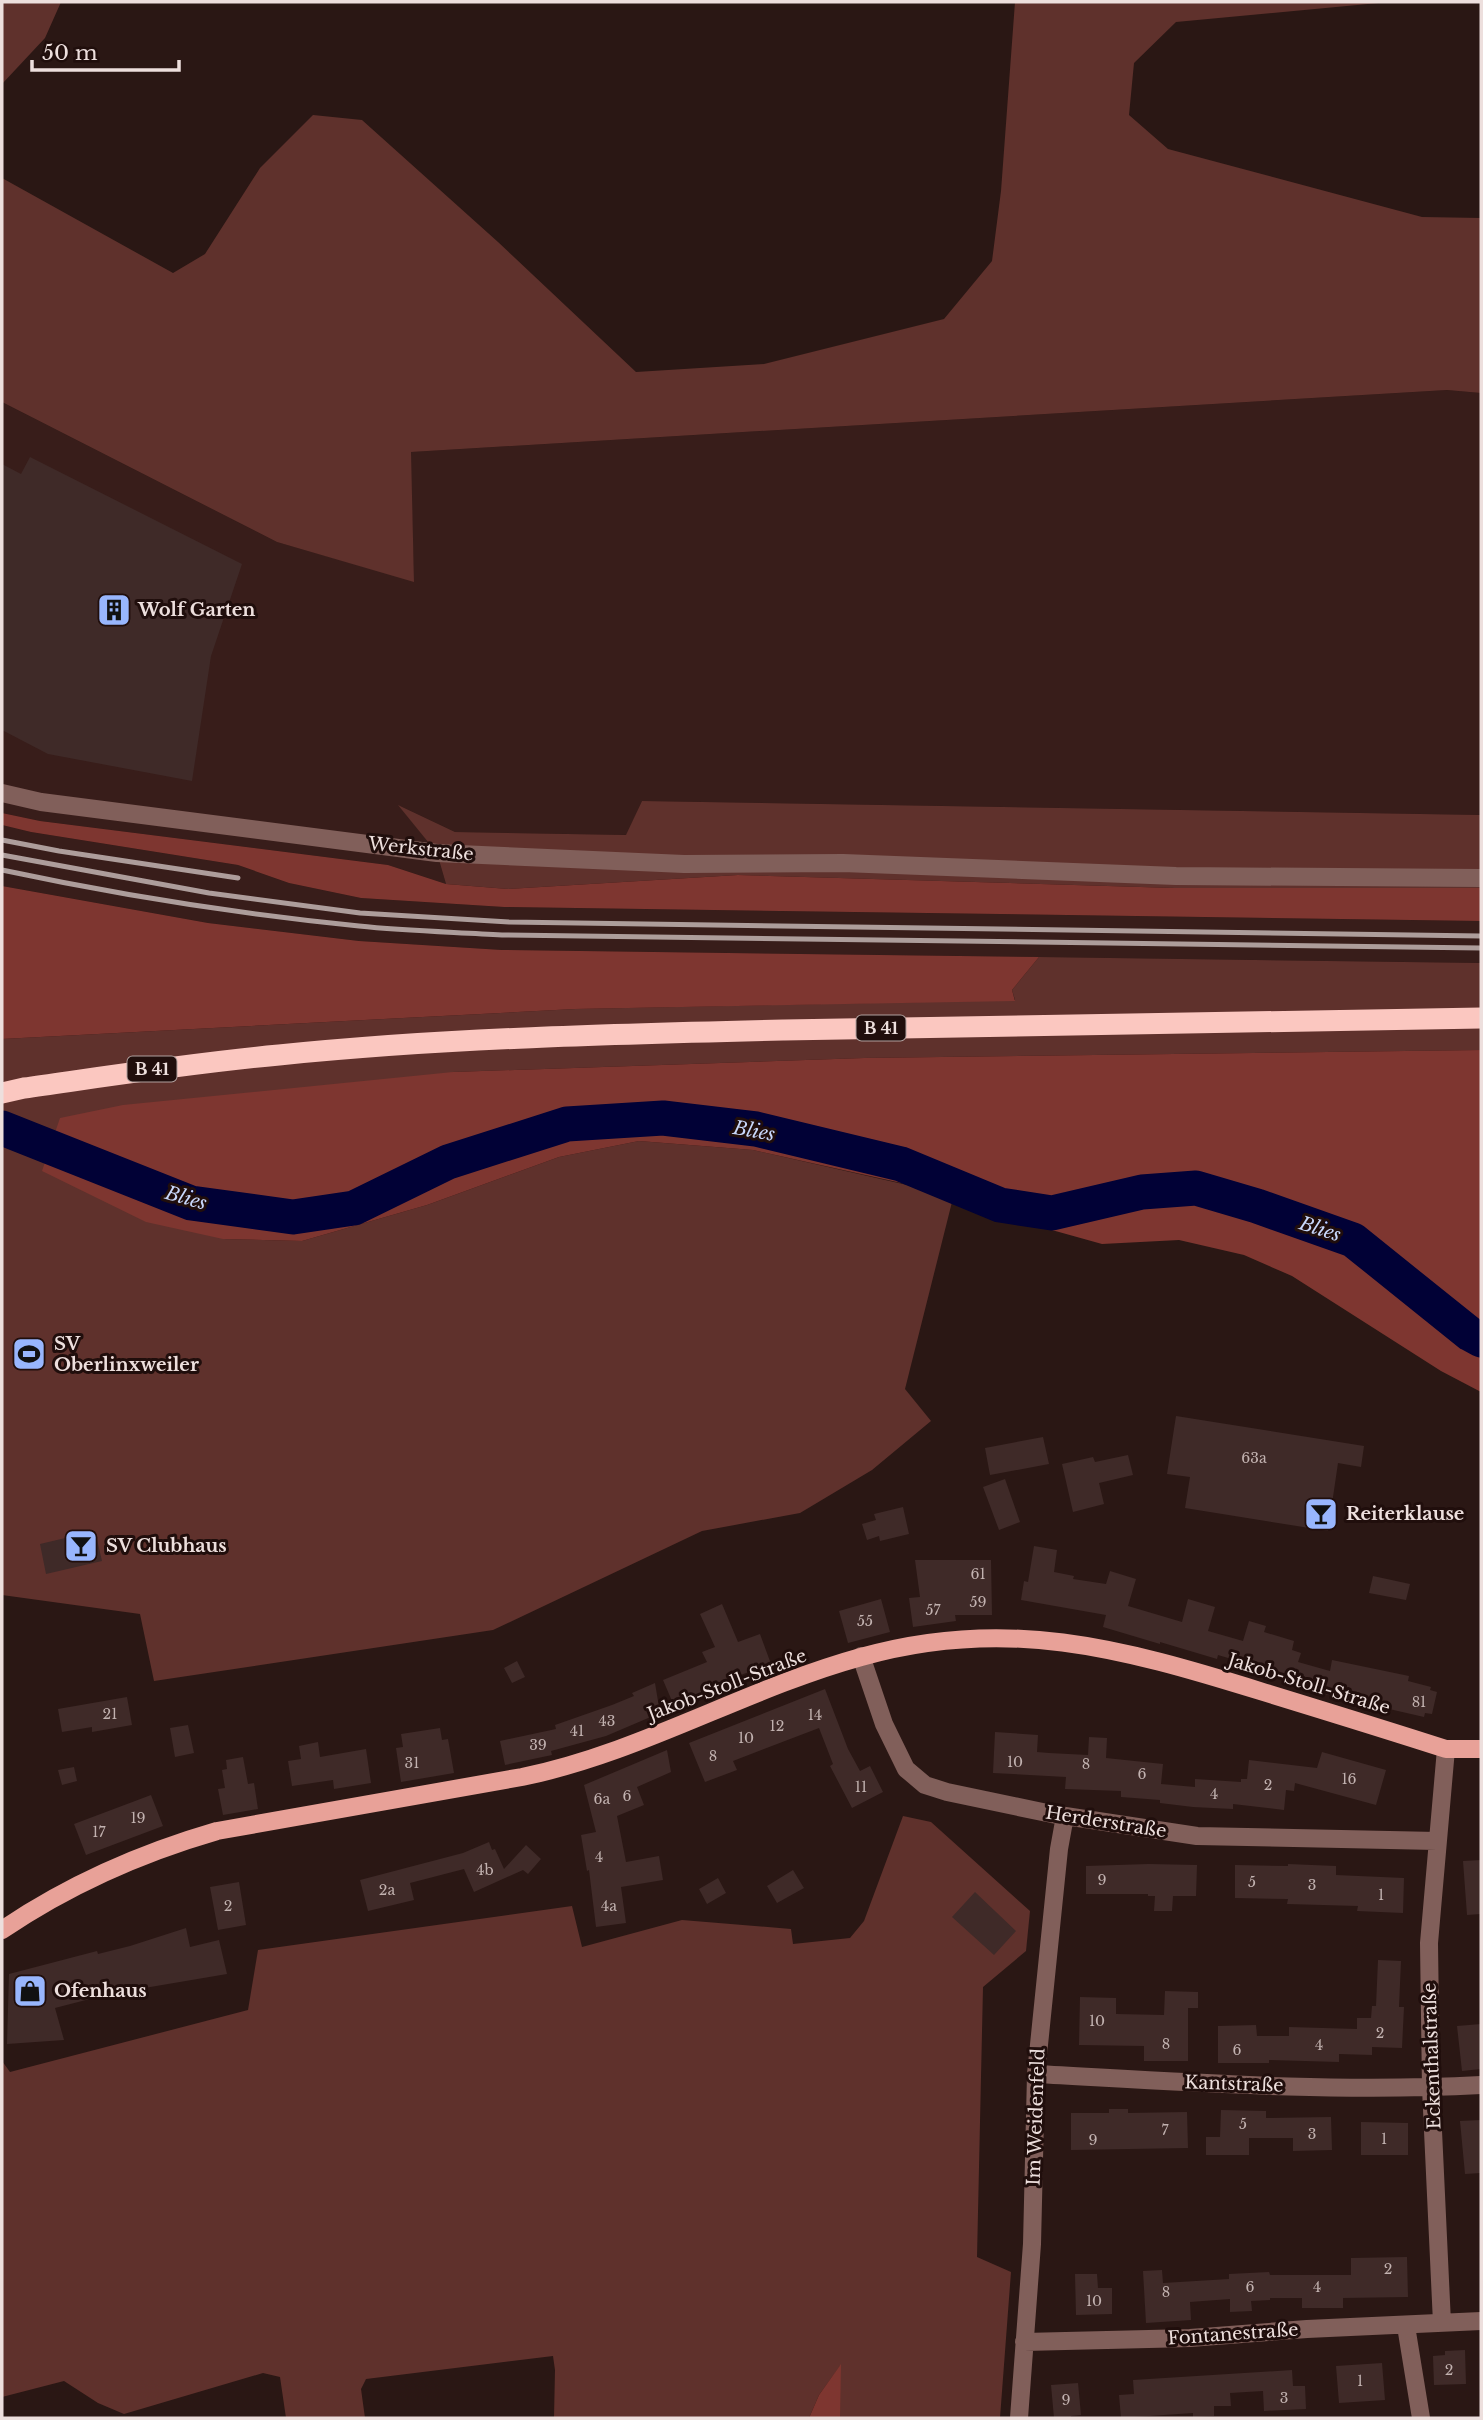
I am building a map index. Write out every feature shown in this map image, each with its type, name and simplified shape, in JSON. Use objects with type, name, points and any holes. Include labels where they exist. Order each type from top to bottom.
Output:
[{"type":"highway","name":"B 41","points":[[2,1093],[167,1067],[439,1042],[586,1035],[1481,1018]]},
{"type":"main road","name":"Jakob-Stoll-Straße","points":[[2,1930],[30,1911],[102,1873],[182,1841],[217,1831],[563,1768],[624,1748],[752,1695],[861,1657],[943,1641],[1000,1636],[1061,1640],[1102,1647],[1183,1667],[1446,1749],[1481,1749]]},
{"type":"street","name":"Werkstraße","points":[[2,793],[41,802],[437,853],[684,864],[843,863],[1176,876],[1481,878]]},
{"type":"street","name":"Herderstraße","points":[[861,1657],[884,1724],[906,1769],[925,1785],[1065,1816],[1197,1836],[1437,1841]]},
{"type":"street","name":"Eckenthalstraße","points":[[1442,2323],[1429,1943],[1446,1749]]},
{"type":"street","name":"Im Weidenfeld","points":[[1019,2418],[1032,2244],[1036,2074],[1059,1849],[1065,1816]]},
{"type":"street","name":"Kantstraße","points":[[1036,2074],[1231,2085],[1432,2088],[1481,2085]]},
{"type":"street","points":[[1442,2323],[1481,2321]]},
{"type":"street","name":"Fontanestraße","points":[[1024,2342],[1190,2338],[1442,2323]]},
{"type":"street","points":[[1406,2326],[1421,2418]]},
{"type":"shaded area","points":[[2,2],[61,2],[45,38],[2,84]]},
{"type":"shaded area","points":[[1015,2],[1389,2],[1176,22],[1134,63],[1129,115],[1168,149],[1422,217],[1481,218],[1481,393],[1447,390],[411,452],[414,582],[277,542],[2,402],[2,178],[173,273],[205,254],[260,168],[313,115],[362,120],[498,242],[636,372],[764,364],[944,319],[992,261],[1001,191]]},
{"type":"shaded area","points":[[1447,390],[1481,393],[1481,815],[642,801],[627,835],[455,832],[400,806],[437,853],[446,884],[388,865],[40,821],[2,813],[2,402],[277,542],[414,581],[410,452]]},
{"type":"shaded area","points":[[642,801],[1481,815],[1481,888],[1174,888],[738,875],[508,889],[446,884],[437,853],[398,805],[455,832],[626,835]]},
{"type":"shaded area","points":[[2,813],[40,821],[388,865],[446,884],[508,889],[738,875],[1174,888],[1481,888],[1481,921],[504,907],[361,898],[289,883],[238,865],[31,832],[2,825]]},
{"type":"shaded area","points":[[2,825],[238,865],[289,883],[361,898],[504,907],[1481,921],[1481,963],[502,950],[359,941],[208,923],[2,886]]},
{"type":"shaded area","points":[[2,886],[208,923],[359,941],[502,950],[1039,957],[1012,990],[1015,1001],[575,1009],[2,1039]]},
{"type":"shaded area","points":[[1039,957],[1481,963],[1481,1050],[864,1058],[453,1072],[223,1239],[302,1241],[427,1205],[559,1157],[639,1141],[753,1150],[916,1187],[952,1202],[905,1389],[931,1421],[872,1470],[800,1513],[702,1531],[493,1630],[154,1681],[140,1614],[2,1595],[2,1039],[575,1009],[1015,1000],[1012,990]]},
{"type":"shaded area","points":[[1481,1050],[1481,1392],[1441,1371],[1292,1276],[1244,1255],[1179,1240],[1102,1244],[952,1202],[915,1186],[753,1150],[639,1141],[559,1157],[427,1205],[302,1241],[223,1239],[146,1222],[42,1171],[60,1118],[123,1105],[453,1072],[864,1058]]},
{"type":"shaded area","points":[[903,1816],[931,1822],[1030,1911],[1026,1951],[983,1987],[977,2257],[1011,2272],[1000,2418],[840,2418],[840,2366],[819,2395],[809,2418],[554,2418],[553,2356],[366,2379],[361,2389],[365,2418],[286,2418],[280,2377],[263,2373],[124,2414],[98,2403],[64,2381],[2,2397],[2,2061],[10,2072],[248,2010],[258,1950],[572,1906],[582,1947],[682,1920],[791,1929],[793,1944],[850,1938],[864,1921]]},
{"type":"shaded area","points":[[841,2364],[840,2418],[809,2418],[819,2395]]},
{"type":"building","name":"Wolf Garten","points":[[30,457],[242,564],[211,656],[192,781],[48,754],[2,730],[2,464],[21,474]]},
{"type":"building","points":[[1176,1416],[1364,1446],[1361,1467],[1338,1463],[1328,1531],[1185,1508],[1190,1477],[1167,1474]]},
{"type":"building","points":[[1043,1437],[1049,1464],[990,1475],[985,1448]]},
{"type":"building","points":[[1128,1455],[1133,1475],[1099,1483],[1104,1504],[1073,1512],[1062,1464],[1093,1457],[1095,1462]]},
{"type":"building","points":[[1005,1479],[1020,1522],[999,1530],[983,1487]]},
{"type":"building","points":[[903,1507],[909,1534],[880,1541],[879,1536],[867,1540],[862,1524],[876,1520],[874,1514]]},
{"type":"building","points":[[95,1531],[102,1561],[46,1574],[40,1544]]},
{"type":"building","points":[[1034,1546],[1057,1550],[1054,1572],[1074,1576],[1073,1579],[1106,1584],[1110,1571],[1136,1579],[1128,1606],[1182,1622],[1188,1599],[1215,1607],[1208,1631],[1243,1641],[1249,1621],[1266,1626],[1264,1632],[1294,1641],[1292,1650],[1301,1653],[1298,1662],[1330,1671],[1332,1660],[1409,1676],[1408,1681],[1431,1687],[1430,1690],[1437,1692],[1432,1714],[1425,1713],[1424,1717],[1324,1694],[1325,1689],[1312,1686],[1313,1683],[1218,1655],[1217,1659],[1103,1627],[1106,1615],[1021,1600],[1024,1581],[1028,1582]]},
{"type":"building","points":[[915,1560],[991,1560],[992,1615],[955,1615],[956,1621],[913,1627],[909,1598],[920,1597]]},
{"type":"building","points":[[1373,1576],[1410,1584],[1406,1600],[1369,1593]]},
{"type":"building","points":[[881,1599],[890,1632],[848,1643],[839,1611]]},
{"type":"building","points":[[722,1604],[738,1642],[760,1634],[771,1664],[716,1684],[718,1690],[675,1708],[663,1680],[707,1662],[702,1652],[715,1647],[700,1614]]},
{"type":"building","points":[[517,1661],[525,1677],[512,1683],[504,1668]]},
{"type":"building","points":[[655,1683],[660,1713],[606,1736],[551,1751],[552,1755],[505,1765],[500,1741],[556,1729],[555,1725],[634,1696],[632,1693]]},
{"type":"building","points":[[825,1689],[848,1749],[860,1771],[870,1766],[883,1792],[852,1808],[830,1766],[833,1764],[819,1728],[733,1761],[737,1770],[705,1782],[689,1743]]},
{"type":"building","points":[[127,1697],[132,1725],[92,1732],[92,1727],[62,1732],[58,1709]]},
{"type":"building","points":[[188,1725],[194,1753],[175,1757],[170,1728]]},
{"type":"building","points":[[440,1728],[442,1740],[448,1739],[454,1773],[401,1782],[396,1748],[403,1747],[401,1734]]},
{"type":"building","points":[[995,1732],[1038,1735],[1037,1752],[1049,1753],[1088,1755],[1089,1737],[1107,1738],[1106,1758],[1163,1764],[1161,1784],[1195,1787],[1195,1779],[1241,1782],[1241,1779],[1247,1779],[1249,1760],[1317,1768],[1322,1752],[1386,1770],[1376,1805],[1295,1783],[1294,1791],[1286,1790],[1284,1810],[1233,1804],[1233,1809],[1193,1807],[1160,1803],[1160,1800],[1121,1797],[1121,1791],[1065,1789],[1066,1777],[993,1773]]},
{"type":"building","points":[[318,1742],[320,1757],[366,1749],[371,1783],[334,1789],[333,1780],[292,1786],[288,1761],[301,1759],[299,1746]]},
{"type":"building","points":[[667,1750],[671,1772],[637,1787],[644,1805],[617,1816],[626,1862],[659,1856],[663,1880],[621,1887],[626,1923],[596,1927],[589,1870],[587,1871],[581,1835],[596,1832],[584,1785]]},
{"type":"building","points":[[243,1757],[248,1784],[254,1783],[258,1809],[223,1815],[218,1789],[225,1788],[222,1770],[227,1769],[226,1760]]},
{"type":"building","points":[[74,1767],[77,1781],[62,1785],[58,1770]]},
{"type":"building","points":[[151,1795],[163,1826],[86,1855],[74,1824]]},
{"type":"building","points":[[489,1842],[504,1869],[526,1845],[541,1859],[528,1874],[523,1870],[474,1892],[464,1869],[410,1883],[414,1900],[368,1911],[360,1880],[463,1853]]},
{"type":"building","points":[[1481,1860],[1481,1914],[1467,1915],[1463,1861]]},
{"type":"building","points":[[1197,1865],[1196,1896],[1173,1896],[1172,1911],[1154,1911],[1155,1896],[1148,1894],[1086,1894],[1086,1866]]},
{"type":"building","points":[[1235,1865],[1336,1866],[1336,1875],[1404,1878],[1403,1913],[1357,1911],[1358,1906],[1287,1904],[1288,1899],[1235,1898]]},
{"type":"building","points":[[793,1870],[804,1888],[777,1903],[767,1886]]},
{"type":"building","points":[[718,1878],[726,1893],[707,1904],[699,1889]]},
{"type":"building","points":[[239,1882],[246,1925],[218,1930],[210,1887]]},
{"type":"building","points":[[975,1892],[1016,1931],[994,1955],[952,1917]]},
{"type":"building","points":[[186,1928],[190,1947],[219,1940],[227,1974],[109,1994],[55,2008],[64,2040],[7,2044],[9,1974],[97,1951],[98,1954],[130,1946]]},
{"type":"building","points":[[1378,1960],[1401,1961],[1399,2007],[1404,2007],[1402,2048],[1372,2047],[1372,2055],[1339,2054],[1339,2062],[1269,2060],[1269,2063],[1218,2063],[1218,2026],[1256,2025],[1257,2036],[1289,2036],[1289,2027],[1357,2029],[1357,2018],[1371,2018],[1372,2006],[1376,2006]]},
{"type":"building","points":[[1165,1991],[1198,1992],[1198,2008],[1188,2008],[1188,2061],[1144,2061],[1144,2046],[1079,2045],[1080,1997],[1116,1998],[1116,2014],[1164,2015]]},
{"type":"building","points":[[1481,2024],[1481,2069],[1462,2071],[1457,2026]]},
{"type":"building","points":[[1109,2109],[1128,2109],[1128,2113],[1187,2112],[1188,2148],[1071,2150],[1071,2113],[1109,2113]]},
{"type":"building","points":[[1221,2110],[1266,2111],[1266,2118],[1331,2117],[1332,2150],[1293,2151],[1293,2138],[1249,2138],[1249,2155],[1206,2155],[1206,2137],[1220,2137]]},
{"type":"building","points":[[1481,2120],[1481,2173],[1465,2174],[1460,2121]]},
{"type":"building","points":[[1361,2122],[1408,2123],[1408,2155],[1361,2155]]},
{"type":"building","points":[[1407,2257],[1408,2297],[1343,2298],[1343,2308],[1302,2308],[1302,2298],[1270,2298],[1251,2301],[1252,2311],[1230,2312],[1230,2299],[1190,2302],[1191,2320],[1146,2323],[1143,2271],[1162,2270],[1163,2283],[1229,2279],[1229,2274],[1269,2272],[1270,2275],[1351,2275],[1351,2258]]},
{"type":"building","points":[[1075,2274],[1097,2274],[1098,2288],[1112,2288],[1112,2314],[1076,2315]]},
{"type":"building","points":[[1465,2350],[1466,2384],[1434,2385],[1433,2356],[1445,2355],[1445,2351]]},
{"type":"building","points":[[1382,2363],[1385,2400],[1339,2403],[1336,2366]]},
{"type":"building","points":[[1292,2370],[1293,2386],[1305,2386],[1306,2409],[1264,2411],[1263,2391],[1230,2393],[1231,2406],[1214,2406],[1214,2416],[1193,2417],[1193,2413],[1121,2418],[1119,2395],[1134,2394],[1133,2380]]},
{"type":"building","points":[[1078,2383],[1081,2415],[1054,2418],[1051,2385]]},
{"type":"waterway","name":"Blies","points":[[2,1128],[191,1203],[293,1217],[354,1208],[448,1162],[567,1124],[663,1118],[756,1129],[901,1164],[1000,1205],[1052,1213],[1142,1192],[1196,1188],[1353,1240],[1481,1340]]},
{"type":"railway","points":[[2,840],[238,878]]},
{"type":"railway","points":[[2,855],[209,893],[360,913],[509,922],[1481,936]]},
{"type":"railway","points":[[2,870],[90,888],[224,910],[359,926],[502,935],[1481,948]]},
{"type":"place","name":"Wolf Garten","points":[[114,610]]},
{"type":"place","name":"SV Oberlinxweiler","points":[[29,1354]]},
{"type":"place","name":"Reiterklause","points":[[1321,1514]]},
{"type":"place","name":"SV Clubhaus","points":[[81,1546]]},
{"type":"place","name":"Ofenhaus","points":[[30,1991]]}]
